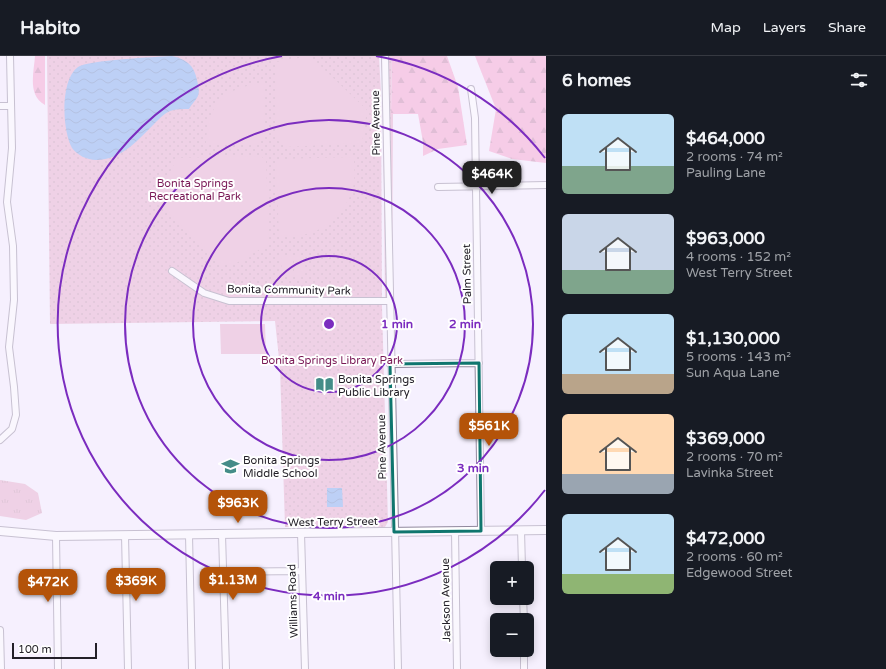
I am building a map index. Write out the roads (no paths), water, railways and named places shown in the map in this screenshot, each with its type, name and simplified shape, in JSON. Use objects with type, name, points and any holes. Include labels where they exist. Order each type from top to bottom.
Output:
[{"type":"street","points":[[0,440],[8,435],[12,429],[16,415],[9,347],[14,300],[13,246],[7,202],[12,148],[10,56]]},
{"type":"street","name":"Pine Avenue","points":[[385,56],[390,364],[398,669]]},
{"type":"street","name":"Palm Street","points":[[471,89],[475,118],[482,531]]},
{"type":"street","points":[[0,106],[11,106]]},
{"type":"street","points":[[438,187],[546,185]]},
{"type":"street","name":"Bonita Community Park","points":[[172,271],[204,294],[229,301],[389,300]]},
{"type":"street","points":[[390,364],[479,363]]},
{"type":"street","points":[[522,530],[522,561]]},
{"type":"street","name":"West Terry Street","points":[[0,531],[56,536],[546,530]]},
{"type":"street","name":"Jackson Avenue","points":[[455,531],[457,669]]},
{"type":"street","name":"Williams Road","points":[[301,533],[304,669]]},
{"type":"street","points":[[189,534],[192,669]]},
{"type":"street","points":[[222,534],[226,669]]},
{"type":"street","points":[[125,535],[128,669]]},
{"type":"street","points":[[56,536],[58,669]]},
{"type":"street","points":[[224,572],[302,570]]},
{"type":"street","points":[[0,630],[1,669]]},
{"type":"street","points":[[524,657],[524,669]]},
{"type":"water","points":[[172,56],[189,64],[196,75],[199,94],[189,109],[175,110],[166,113],[129,147],[114,156],[105,159],[93,160],[82,157],[74,151],[66,130],[64,106],[68,83],[72,73],[78,67],[95,62]]},
{"type":"water","points":[[327,488],[342,488],[343,507],[327,507]]},
{"type":"place","name":"Bonita Springs Public Library","points":[[325,385]]},
{"type":"place","name":"Bonita Springs Middle School","points":[[230,466]]},
{"type":"park label","name":"Bonita Springs Recreational Park","points":[[195,189]]},
{"type":"park label","name":"Bonita Springs Library Park","points":[[332,360]]}]
